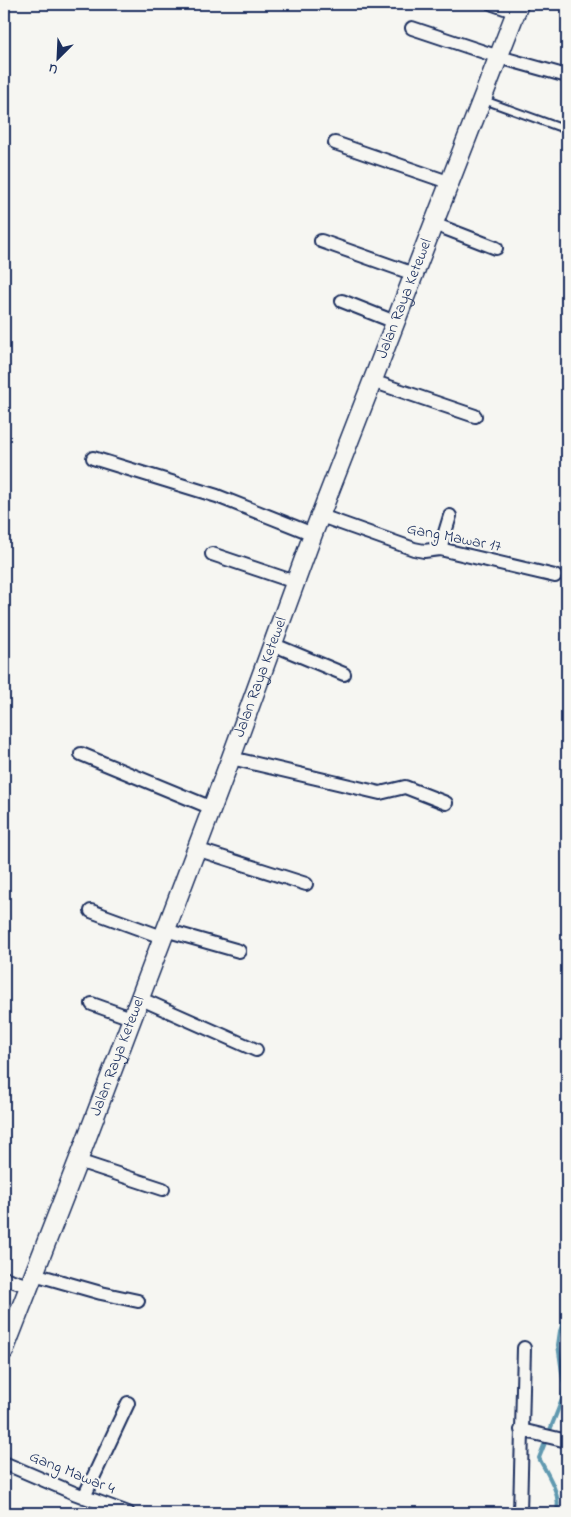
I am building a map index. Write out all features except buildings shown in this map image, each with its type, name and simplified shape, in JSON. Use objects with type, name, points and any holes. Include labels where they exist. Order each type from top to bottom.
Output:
[{"type":"main road","name":"Jalan Raya Ketewel","points":[[4,1351],[231,758],[313,534],[518,8]]},
{"type":"street","points":[[493,4],[518,8]]},
{"type":"street","points":[[412,28],[499,57],[567,76]]},
{"type":"street","points":[[335,143],[450,183]]},
{"type":"street","points":[[434,224],[496,248]]},
{"type":"street","points":[[320,241],[414,274]]},
{"type":"street","points":[[342,302],[395,322]]},
{"type":"street","points":[[372,381],[474,416]]},
{"type":"street","points":[[93,458],[217,496],[313,534]]},
{"type":"street","name":"Gang Mawar 17","points":[[321,516],[414,549],[424,551],[440,549],[555,576]]},
{"type":"street","points":[[440,549],[450,516]]},
{"type":"street","points":[[212,554],[295,582]]},
{"type":"street","points":[[272,644],[344,674]]},
{"type":"street","points":[[81,754],[212,808]]},
{"type":"street","points":[[231,758],[380,793],[400,788],[410,788],[446,803]]},
{"type":"street","points":[[196,849],[306,884]]},
{"type":"street","points":[[91,911],[163,934],[240,951]]},
{"type":"street","points":[[139,998],[256,1050]]},
{"type":"street","points":[[92,1004],[131,1018]]},
{"type":"street","points":[[78,1161],[163,1189]]},
{"type":"street","points":[[4,1278],[32,1280],[138,1302]]},
{"type":"street","points":[[520,1513],[524,1348]]},
{"type":"street","points":[[84,1497],[128,1404]]},
{"type":"street","points":[[521,1430],[561,1439]]},
{"type":"street","name":"Gang Mawar 4","points":[[4,1463],[84,1497],[128,1513]]},
{"type":"lane","points":[[483,100],[567,130]]},
{"type":"waterway","points":[[556,1513],[558,1506],[556,1492],[539,1458],[563,1397],[564,1386],[558,1345],[560,1331],[567,1313]]}]
